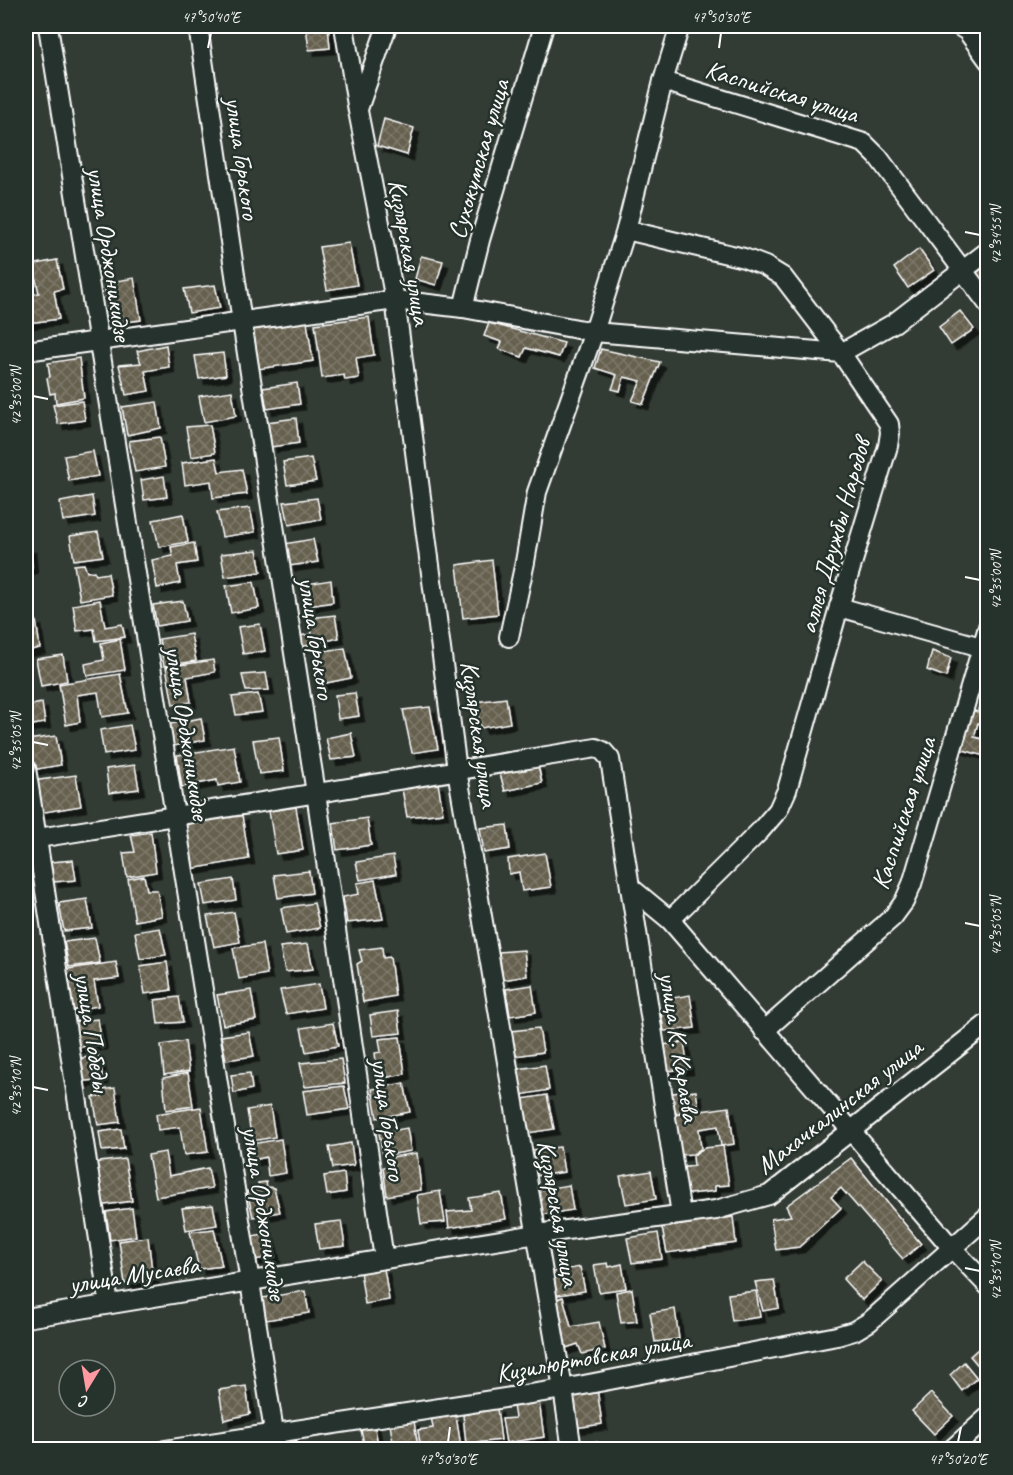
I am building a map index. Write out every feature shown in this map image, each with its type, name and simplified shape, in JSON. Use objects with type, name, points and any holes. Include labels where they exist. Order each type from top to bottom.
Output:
[{"type":"street","name":"улица Орджоникидзе","points":[[48,26],[276,1442]]},
{"type":"street","name":"улица Горького","points":[[198,26],[316,793],[384,1259]]},
{"type":"street","name":"Кизлярская улица","points":[[344,26],[395,300],[458,770],[572,1449]]},
{"type":"street","points":[[358,111],[387,26]]},
{"type":"street","name":"Сухокумская улица","points":[[463,308],[480,240],[544,26]]},
{"type":"street","points":[[509,637],[537,492],[594,332],[626,230],[663,81],[680,26]]},
{"type":"street","points":[[959,26],[967,31],[987,60]]},
{"type":"street","name":"Каспийская улица","points":[[663,81],[864,143],[878,157],[987,304]]},
{"type":"street","name":"аллея Дружбы Народов","points":[[626,230],[744,258],[765,266],[783,277],[841,353],[889,424],[891,433],[787,790],[778,810],[760,831],[670,920]]},
{"type":"street","points":[[26,351],[395,300],[463,308],[594,332],[841,353],[894,323],[987,251]]},
{"type":"street","points":[[839,607],[984,648]]},
{"type":"street","name":"Каспийская улица","points":[[764,1031],[893,917],[904,902],[912,884],[984,648],[987,627]]},
{"type":"street","name":"улица К. Караева","points":[[458,770],[596,748],[603,751],[610,759],[681,1214]]},
{"type":"street","name":"улица Победы","points":[[26,768],[31,840],[109,1304]]},
{"type":"street","points":[[31,840],[458,770]]},
{"type":"street","points":[[630,888],[670,920],[987,1286]]},
{"type":"street","name":"Махачкалинская улица","points":[[250,1281],[537,1234],[716,1209],[769,1195],[987,1023]]},
{"type":"street","name":"Кизилюртовская улица","points":[[165,1449],[276,1442],[837,1336],[854,1331],[869,1322],[987,1216]]},
{"type":"street","name":"улица Мусаева","points":[[26,1318],[250,1281]]},
{"type":"street","points":[[951,1449],[987,1417]]},
{"type":"building","points":[[306,26],[328,26],[330,48],[309,50]]},
{"type":"building","points":[[384,119],[414,128],[407,155],[377,146]]},
{"type":"building","points":[[988,170],[988,187],[979,176]]},
{"type":"building","points":[[349,243],[357,285],[327,290],[319,247]]},
{"type":"building","points":[[919,249],[934,270],[908,288],[894,268]]},
{"type":"building","points":[[421,256],[443,261],[436,285],[415,279]]},
{"type":"building","points":[[57,260],[63,289],[54,291],[59,319],[28,323],[26,296],[39,293],[35,275],[26,276],[26,266]]},
{"type":"building","points":[[988,265],[988,289],[976,273]]},
{"type":"building","points":[[134,278],[141,320],[110,324],[104,283]]},
{"type":"building","points":[[215,285],[220,308],[189,313],[184,289]]},
{"type":"building","points":[[960,311],[974,329],[951,345],[939,327]]},
{"type":"building","points":[[369,317],[374,355],[356,358],[359,378],[345,380],[344,375],[322,378],[315,324]]},
{"type":"building","points":[[307,322],[313,361],[258,369],[251,330]]},
{"type":"building","points":[[489,323],[564,343],[559,357],[526,348],[522,357],[499,349],[502,342],[484,336]]},
{"type":"building","points":[[166,345],[169,367],[145,371],[149,391],[126,395],[119,365],[141,363],[137,351]]},
{"type":"building","points":[[601,349],[660,362],[643,404],[632,401],[641,381],[624,377],[620,391],[612,389],[617,375],[595,368]]},
{"type":"building","points":[[223,353],[226,375],[199,379],[195,356]]},
{"type":"building","points":[[79,358],[84,398],[56,403],[55,393],[50,394],[47,378],[50,377],[48,363]]},
{"type":"building","points":[[297,383],[300,404],[267,409],[263,388]]},
{"type":"building","points":[[232,391],[236,416],[204,422],[199,396]]},
{"type":"building","points":[[82,401],[85,420],[58,424],[53,405]]},
{"type":"building","points":[[157,402],[161,428],[127,435],[122,407]]},
{"type":"building","points":[[296,418],[299,443],[271,447],[267,422]]},
{"type":"building","points":[[210,425],[215,453],[191,457],[186,427]]},
{"type":"building","points":[[160,437],[165,467],[135,472],[129,441]]},
{"type":"building","points":[[93,451],[98,476],[69,481],[64,456]]},
{"type":"building","points":[[216,458],[219,472],[242,469],[247,494],[213,498],[211,481],[185,485],[182,463]]},
{"type":"building","points":[[311,458],[316,481],[287,485],[283,462]]},
{"type":"building","points":[[164,476],[167,497],[144,500],[141,480]]},
{"type":"building","points":[[92,496],[95,516],[63,521],[60,502]]},
{"type":"building","points":[[317,498],[321,519],[289,525],[284,502]]},
{"type":"building","points":[[250,508],[255,532],[222,537],[217,512]]},
{"type":"building","points":[[183,514],[188,542],[159,547],[153,520]]},
{"type":"building","points":[[98,532],[103,556],[74,560],[70,536]]},
{"type":"building","points":[[313,539],[318,562],[289,566],[284,544]]},
{"type":"building","points":[[194,543],[197,562],[177,565],[180,583],[157,588],[152,560],[173,556],[171,547]]},
{"type":"building","points":[[30,547],[32,568],[26,569],[26,548]]},
{"type":"building","points":[[257,550],[261,572],[225,577],[221,554]]},
{"type":"building","points":[[492,560],[498,614],[463,618],[457,565]]},
{"type":"building","points":[[84,564],[87,572],[94,571],[96,575],[108,573],[112,595],[80,600],[74,565]]},
{"type":"building","points":[[331,580],[333,602],[309,606],[306,584]]},
{"type":"building","points":[[254,582],[259,608],[231,613],[226,586]]},
{"type":"building","points":[[26,587],[30,609],[26,609]]},
{"type":"building","points":[[100,600],[105,627],[122,624],[125,637],[96,641],[94,629],[77,631],[73,605]]},
{"type":"building","points":[[183,601],[187,621],[157,626],[153,605]]},
{"type":"building","points":[[335,615],[339,638],[300,647],[299,636],[312,634],[309,618]]},
{"type":"building","points":[[36,620],[40,648],[26,651],[26,622]]},
{"type":"building","points":[[260,624],[265,651],[243,654],[238,627]]},
{"type":"building","points":[[191,634],[196,661],[164,666],[159,639]]},
{"type":"building","points":[[120,639],[125,670],[87,676],[85,664],[104,660],[101,643]]},
{"type":"building","points":[[345,648],[351,678],[321,684],[315,652]]},
{"type":"building","points":[[932,651],[951,658],[946,677],[927,670]]},
{"type":"building","points":[[63,655],[67,681],[41,686],[36,659]]},
{"type":"building","points":[[213,660],[215,672],[187,677],[191,702],[173,705],[166,667]]},
{"type":"building","points":[[266,673],[269,690],[246,691],[242,675]]},
{"type":"building","points":[[120,674],[128,713],[102,717],[98,692],[77,695],[80,722],[66,725],[59,684]]},
{"type":"building","points":[[984,687],[988,688],[988,712],[978,710]]},
{"type":"building","points":[[355,693],[359,716],[338,719],[335,695]]},
{"type":"building","points":[[258,694],[262,712],[236,715],[232,697]]},
{"type":"building","points":[[506,698],[510,723],[481,728],[475,702]]},
{"type":"building","points":[[42,703],[45,723],[26,726],[26,706]]},
{"type":"building","points":[[430,707],[438,749],[412,753],[403,710]]},
{"type":"building","points":[[968,709],[988,715],[988,726],[978,723],[974,737],[988,740],[988,757],[956,748]]},
{"type":"building","points":[[201,718],[205,740],[173,746],[170,724]]},
{"type":"building","points":[[130,725],[135,750],[104,755],[100,730]]},
{"type":"building","points":[[351,733],[356,757],[331,760],[326,738]]},
{"type":"building","points":[[56,736],[61,765],[32,770],[27,740]]},
{"type":"building","points":[[279,737],[284,771],[259,774],[253,740]]},
{"type":"building","points":[[234,746],[240,782],[218,786],[217,780],[182,787],[177,755]]},
{"type":"building","points":[[135,765],[139,789],[109,793],[106,769]]},
{"type":"building","points":[[538,765],[542,783],[505,791],[499,771]]},
{"type":"building","points":[[76,775],[81,806],[39,813],[32,781]]},
{"type":"building","points":[[438,783],[443,813],[407,817],[402,789]]},
{"type":"building","points":[[296,807],[303,850],[276,854],[269,811]]},
{"type":"building","points":[[242,815],[249,859],[191,869],[183,824]]},
{"type":"building","points":[[367,818],[371,845],[337,850],[333,823]]},
{"type":"building","points":[[507,825],[510,849],[484,853],[480,828]]},
{"type":"building","points":[[151,832],[156,872],[127,877],[123,853],[135,852],[131,835]]},
{"type":"building","points":[[545,853],[551,887],[522,891],[519,872],[509,874],[508,859]]},
{"type":"building","points":[[393,856],[396,874],[360,880],[356,862]]},
{"type":"building","points":[[73,860],[76,880],[53,882],[51,862]]},
{"type":"building","points":[[309,871],[312,893],[278,898],[274,875]]},
{"type":"building","points":[[144,876],[147,890],[157,890],[162,916],[135,921],[128,879]]},
{"type":"building","points":[[233,879],[236,900],[205,905],[201,884]]},
{"type":"building","points":[[375,880],[383,919],[347,923],[343,897],[359,894],[357,883]]},
{"type":"building","points":[[87,899],[92,928],[64,931],[59,903]]},
{"type":"building","points":[[314,903],[320,928],[286,934],[281,908]]},
{"type":"building","points":[[234,912],[240,942],[214,947],[207,916]]},
{"type":"building","points":[[160,928],[166,955],[140,959],[135,932]]},
{"type":"building","points":[[95,938],[100,963],[69,967],[64,942]]},
{"type":"building","points":[[262,944],[267,974],[239,979],[233,948]]},
{"type":"building","points":[[308,944],[313,969],[285,972],[280,947]]},
{"type":"building","points":[[382,947],[383,958],[390,957],[395,996],[363,1002],[357,964],[362,961],[359,950]]},
{"type":"building","points":[[524,950],[527,976],[503,980],[499,952]]},
{"type":"building","points":[[116,962],[119,978],[94,981],[98,1006],[69,1011],[61,970]]},
{"type":"building","points":[[167,962],[171,990],[145,994],[140,966]]},
{"type":"building","points":[[319,984],[323,1008],[286,1014],[280,990]]},
{"type":"building","points":[[532,985],[536,1012],[510,1016],[506,989]]},
{"type":"building","points":[[251,990],[256,1020],[223,1025],[217,995]]},
{"type":"building","points":[[690,995],[695,1028],[664,1031],[661,1012],[669,1011],[667,999]]},
{"type":"building","points":[[179,997],[183,1022],[158,1024],[155,1000]]},
{"type":"building","points":[[398,1011],[401,1033],[373,1036],[370,1015]]},
{"type":"building","points":[[98,1019],[102,1044],[74,1048],[69,1022]]},
{"type":"building","points":[[333,1023],[338,1046],[306,1052],[301,1028]]},
{"type":"building","points":[[539,1028],[543,1052],[515,1056],[510,1031]]},
{"type":"building","points":[[249,1032],[254,1056],[226,1060],[221,1036]]},
{"type":"building","points":[[400,1037],[405,1074],[378,1079],[375,1053],[381,1052],[379,1039]]},
{"type":"building","points":[[185,1041],[189,1071],[164,1075],[161,1045]]},
{"type":"building","points":[[684,1042],[688,1069],[666,1071],[663,1045]]},
{"type":"building","points":[[99,1056],[103,1079],[79,1082],[74,1059]]},
{"type":"building","points":[[341,1059],[345,1083],[305,1087],[300,1063]]},
{"type":"building","points":[[545,1065],[549,1090],[521,1095],[517,1069]]},
{"type":"building","points":[[188,1073],[193,1106],[166,1110],[163,1078]]},
{"type":"building","points":[[250,1073],[252,1089],[234,1093],[231,1075]]},
{"type":"building","points":[[404,1083],[410,1112],[377,1118],[372,1089]]},
{"type":"building","points":[[344,1086],[349,1109],[307,1115],[303,1091]]},
{"type":"building","points":[[115,1088],[120,1122],[98,1125],[93,1097],[102,1096],[101,1090]]},
{"type":"building","points":[[696,1091],[699,1110],[675,1113],[672,1093]]},
{"type":"building","points":[[547,1095],[554,1129],[528,1133],[522,1099]]},
{"type":"building","points":[[270,1106],[275,1137],[252,1141],[247,1110]]},
{"type":"building","points":[[201,1107],[208,1152],[184,1155],[180,1127],[158,1130],[156,1114]]},
{"type":"building","points":[[729,1107],[734,1144],[721,1146],[718,1126],[699,1129],[701,1149],[693,1154],[679,1155],[673,1115]]},
{"type":"building","points":[[407,1128],[411,1151],[383,1156],[379,1133]]},
{"type":"building","points":[[121,1129],[124,1149],[102,1151],[99,1132]]},
{"type":"building","points":[[281,1139],[286,1173],[268,1176],[266,1157],[254,1160],[251,1144]]},
{"type":"building","points":[[351,1143],[354,1165],[333,1168],[329,1147]]},
{"type":"building","points":[[723,1146],[729,1185],[715,1186],[715,1191],[682,1195],[679,1168],[694,1166],[693,1156],[704,1148]]},
{"type":"building","points":[[560,1147],[564,1172],[537,1176],[532,1150]]},
{"type":"building","points":[[165,1152],[169,1176],[208,1168],[212,1188],[156,1197],[148,1155]]},
{"type":"building","points":[[417,1153],[421,1190],[387,1196],[383,1167],[394,1165],[392,1157]]},
{"type":"building","points":[[851,1158],[921,1244],[903,1259],[841,1188],[831,1197],[841,1208],[799,1247],[776,1250],[771,1219],[791,1216],[786,1206]]},
{"type":"building","points":[[125,1159],[132,1201],[98,1206],[91,1163]]},
{"type":"building","points":[[651,1171],[656,1199],[626,1204],[620,1176]]},
{"type":"building","points":[[344,1173],[346,1192],[327,1195],[324,1176]]},
{"type":"building","points":[[266,1182],[267,1187],[274,1188],[280,1212],[253,1217],[247,1191],[259,1190],[258,1183]]},
{"type":"building","points":[[569,1185],[573,1210],[542,1215],[538,1190]]},
{"type":"building","points":[[440,1191],[445,1222],[421,1224],[417,1195]]},
{"type":"building","points":[[501,1193],[506,1219],[449,1228],[447,1212],[471,1210],[469,1198]]},
{"type":"building","points":[[213,1205],[217,1225],[186,1230],[182,1208]]},
{"type":"building","points":[[132,1208],[136,1236],[110,1240],[106,1212]]},
{"type":"building","points":[[733,1217],[736,1243],[667,1253],[662,1228]]},
{"type":"building","points":[[341,1221],[345,1246],[319,1249],[315,1224]]},
{"type":"building","points":[[214,1229],[222,1266],[199,1269],[190,1232]]},
{"type":"building","points":[[269,1233],[275,1257],[253,1260],[247,1237]]},
{"type":"building","points":[[658,1233],[662,1259],[632,1263],[627,1238]]},
{"type":"building","points":[[148,1237],[153,1279],[125,1284],[119,1241]]},
{"type":"building","points":[[862,1261],[882,1281],[862,1300],[843,1279]]},
{"type":"building","points":[[608,1263],[609,1267],[622,1264],[626,1288],[599,1292],[594,1265]]},
{"type":"building","points":[[580,1267],[585,1291],[552,1296],[548,1273]]},
{"type":"building","points":[[384,1268],[389,1300],[365,1304],[360,1271]]},
{"type":"building","points":[[774,1280],[779,1308],[763,1311],[755,1282]]},
{"type":"building","points":[[632,1289],[637,1321],[621,1323],[616,1292]]},
{"type":"building","points":[[305,1291],[309,1313],[266,1320],[262,1298]]},
{"type":"building","points":[[756,1291],[760,1317],[732,1321],[728,1294]]},
{"type":"building","points":[[563,1297],[571,1327],[599,1322],[605,1349],[582,1354],[578,1344],[563,1349],[553,1300]]},
{"type":"building","points":[[675,1309],[679,1339],[655,1342],[650,1313]]},
{"type":"building","points":[[988,1340],[988,1377],[970,1356]]},
{"type":"building","points":[[964,1362],[977,1378],[962,1391],[950,1375]]},
{"type":"building","points":[[246,1386],[250,1414],[224,1420],[219,1390]]},
{"type":"building","points":[[597,1388],[602,1424],[575,1428],[569,1393]]},
{"type":"building","points":[[931,1393],[953,1416],[934,1434],[912,1411]]},
{"type":"building","points":[[539,1401],[544,1437],[506,1443],[502,1419],[515,1418],[513,1405]]},
{"type":"building","points":[[497,1408],[501,1440],[466,1444],[463,1415]]},
{"type":"building","points":[[431,1416],[456,1416],[461,1447],[449,1450],[421,1450],[418,1430],[433,1428]]},
{"type":"building","points":[[414,1421],[418,1448],[394,1450],[390,1424]]},
{"type":"building","points":[[374,1423],[379,1450],[363,1450],[365,1449],[360,1425]]},
{"type":"building","points":[[295,1435],[297,1450],[282,1450],[281,1438]]},
{"type":"building","points":[[597,1442],[598,1450],[577,1450],[576,1445]]}]
